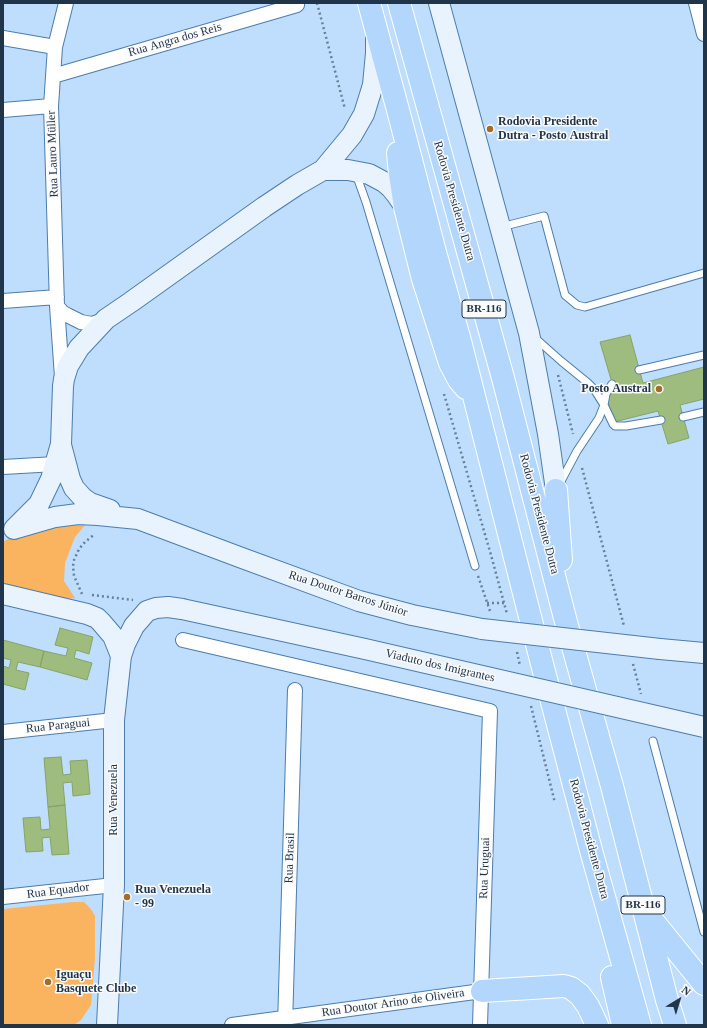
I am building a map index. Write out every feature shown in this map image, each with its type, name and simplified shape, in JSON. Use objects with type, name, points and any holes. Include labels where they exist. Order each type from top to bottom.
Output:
[{"type":"highway","name":"Rodovia Presidente Dutra","points":[[369,3],[460,341],[592,854],[640,1025]]},
{"type":"highway","name":"Rodovia Presidente Dutra","points":[[399,3],[503,378],[645,911],[667,1000],[675,1025]]},
{"type":"highway","points":[[398,110],[396,133],[400,174],[405,207],[423,279],[450,363],[459,380],[474,397]]},
{"type":"highway","points":[[556,490],[565,615]]},
{"type":"highway","name":"BR-116","points":[[592,854],[593,884],[597,915],[624,1025]]},
{"type":"highway","points":[[645,911],[704,984]]},
{"type":"highway","points":[[482,991],[564,986],[571,988],[580,995],[588,1006],[597,1025]]},
{"type":"main road","points":[[439,3],[529,333],[548,434],[556,490]]},
{"type":"main road","name":"Rua Lauro Müller","points":[[8,532],[39,504],[51,479],[61,444],[63,386],[65,373],[76,353],[106,319],[264,207],[323,170],[352,135],[364,114],[373,85],[376,54],[375,26]]},
{"type":"main road","name":"Rua Lauro Müller","points":[[323,170],[354,170],[370,174],[384,182],[396,194],[405,207]]},
{"type":"main road","name":"Rua Lauro Müller","points":[[61,444],[72,483],[83,498],[93,505],[138,520]]},
{"type":"main road","name":"Rua Doutor Barros Júnior","points":[[8,532],[55,517],[78,514],[98,514],[138,520],[359,601],[412,615],[482,630],[704,654]]},
{"type":"main road","points":[[3,594],[87,614],[97,618],[113,636],[121,656]]},
{"type":"main road","name":"Rua Venezuela","points":[[107,1025],[114,885],[114,720],[121,656],[130,634],[143,615],[156,608],[179,608]]},
{"type":"main road","name":"Viaduto dos Imigrantes","points":[[179,608],[704,727]]},
{"type":"street","name":"Rua Lauro Müller","points":[[63,386],[57,302],[51,106],[55,47],[66,3]]},
{"type":"street","points":[[696,3],[704,34]]},
{"type":"street","name":"Rua Angra dos Reis","points":[[53,76],[297,5]]},
{"type":"street","points":[[3,38],[55,47]]},
{"type":"street","points":[[3,110],[51,106]]},
{"type":"street","points":[[3,301],[57,302]]},
{"type":"street","name":"Rua Lauro Müller","points":[[57,302],[62,312],[82,322],[92,324],[106,319]]},
{"type":"street","points":[[3,467],[56,464]]},
{"type":"street","name":"Rua Uruguai","points":[[183,640],[490,711],[480,1025]]},
{"type":"street","name":"Rua Brasil","points":[[286,1021],[295,690]]},
{"type":"street","name":"Rua Paraguai","points":[[3,732],[114,720]]},
{"type":"street","name":"Rua Equador","points":[[3,897],[114,885]]},
{"type":"street","name":"Rua Doutor Arino de Oliveira","points":[[232,1025],[286,1021],[482,991]]},
{"type":"lane","points":[[354,170],[366,202],[475,566]]},
{"type":"lane","points":[[500,227],[544,216],[565,295],[577,305],[586,307],[704,273]]},
{"type":"lane","points":[[529,333],[594,389],[604,405],[612,424],[615,426],[626,426],[661,420]]},
{"type":"lane","points":[[639,370],[704,355]]},
{"type":"lane","points":[[556,490],[577,451],[599,418],[606,394],[612,384]]},
{"type":"lane","points":[[683,417],[704,412]]},
{"type":"lane","points":[[653,741],[704,932]]},
{"type":"path","points":[[317,3],[352,135]]},
{"type":"path","points":[[444,393],[504,603],[488,603],[475,566]]},
{"type":"path","points":[[84,597],[74,576],[74,560],[76,554],[82,546],[95,533]]},
{"type":"shaded area","points":[[91,518],[75,537],[65,563],[64,581],[75,598],[57,600],[3,587],[3,542],[23,530]]},
{"type":"shaded area","name":"Iguaçu Basquete Clube","points":[[84,902],[95,916],[95,958],[91,1005],[81,1020],[74,1025],[3,1025],[3,909]]},
{"type":"building","name":"Posto Austral","points":[[630,335],[643,383],[704,367],[704,399],[680,405],[689,438],[668,444],[658,411],[614,422],[606,395],[615,393],[600,342]]},
{"type":"building","points":[[60,628],[93,637],[89,654],[76,650],[74,658],[92,663],[87,680],[40,667],[44,651],[66,656],[68,648],[55,645]]},
{"type":"building","points":[[3,640],[44,651],[40,667],[18,662],[16,670],[29,673],[25,690],[3,684],[3,666],[9,668],[11,660],[3,658]]},
{"type":"building","points":[[61,757],[63,775],[71,774],[70,761],[87,760],[90,794],[73,796],[72,782],[63,783],[65,805],[48,807],[44,758]]},
{"type":"building","points":[[65,805],[69,854],[52,855],[50,837],[42,838],[43,851],[26,852],[23,818],[40,817],[41,830],[50,829],[48,807]]},
{"type":"place","name":"Rodovia Presidente Dutra - Posto Austral","points":[[490,129]]},
{"type":"place","name":"Posto Austral","points":[[659,389]]},
{"type":"place","name":"Rua Venezuela - 99","points":[[127,897]]},
{"type":"place","name":"Iguaçu Basquete Clube","points":[[48,982]]}]
